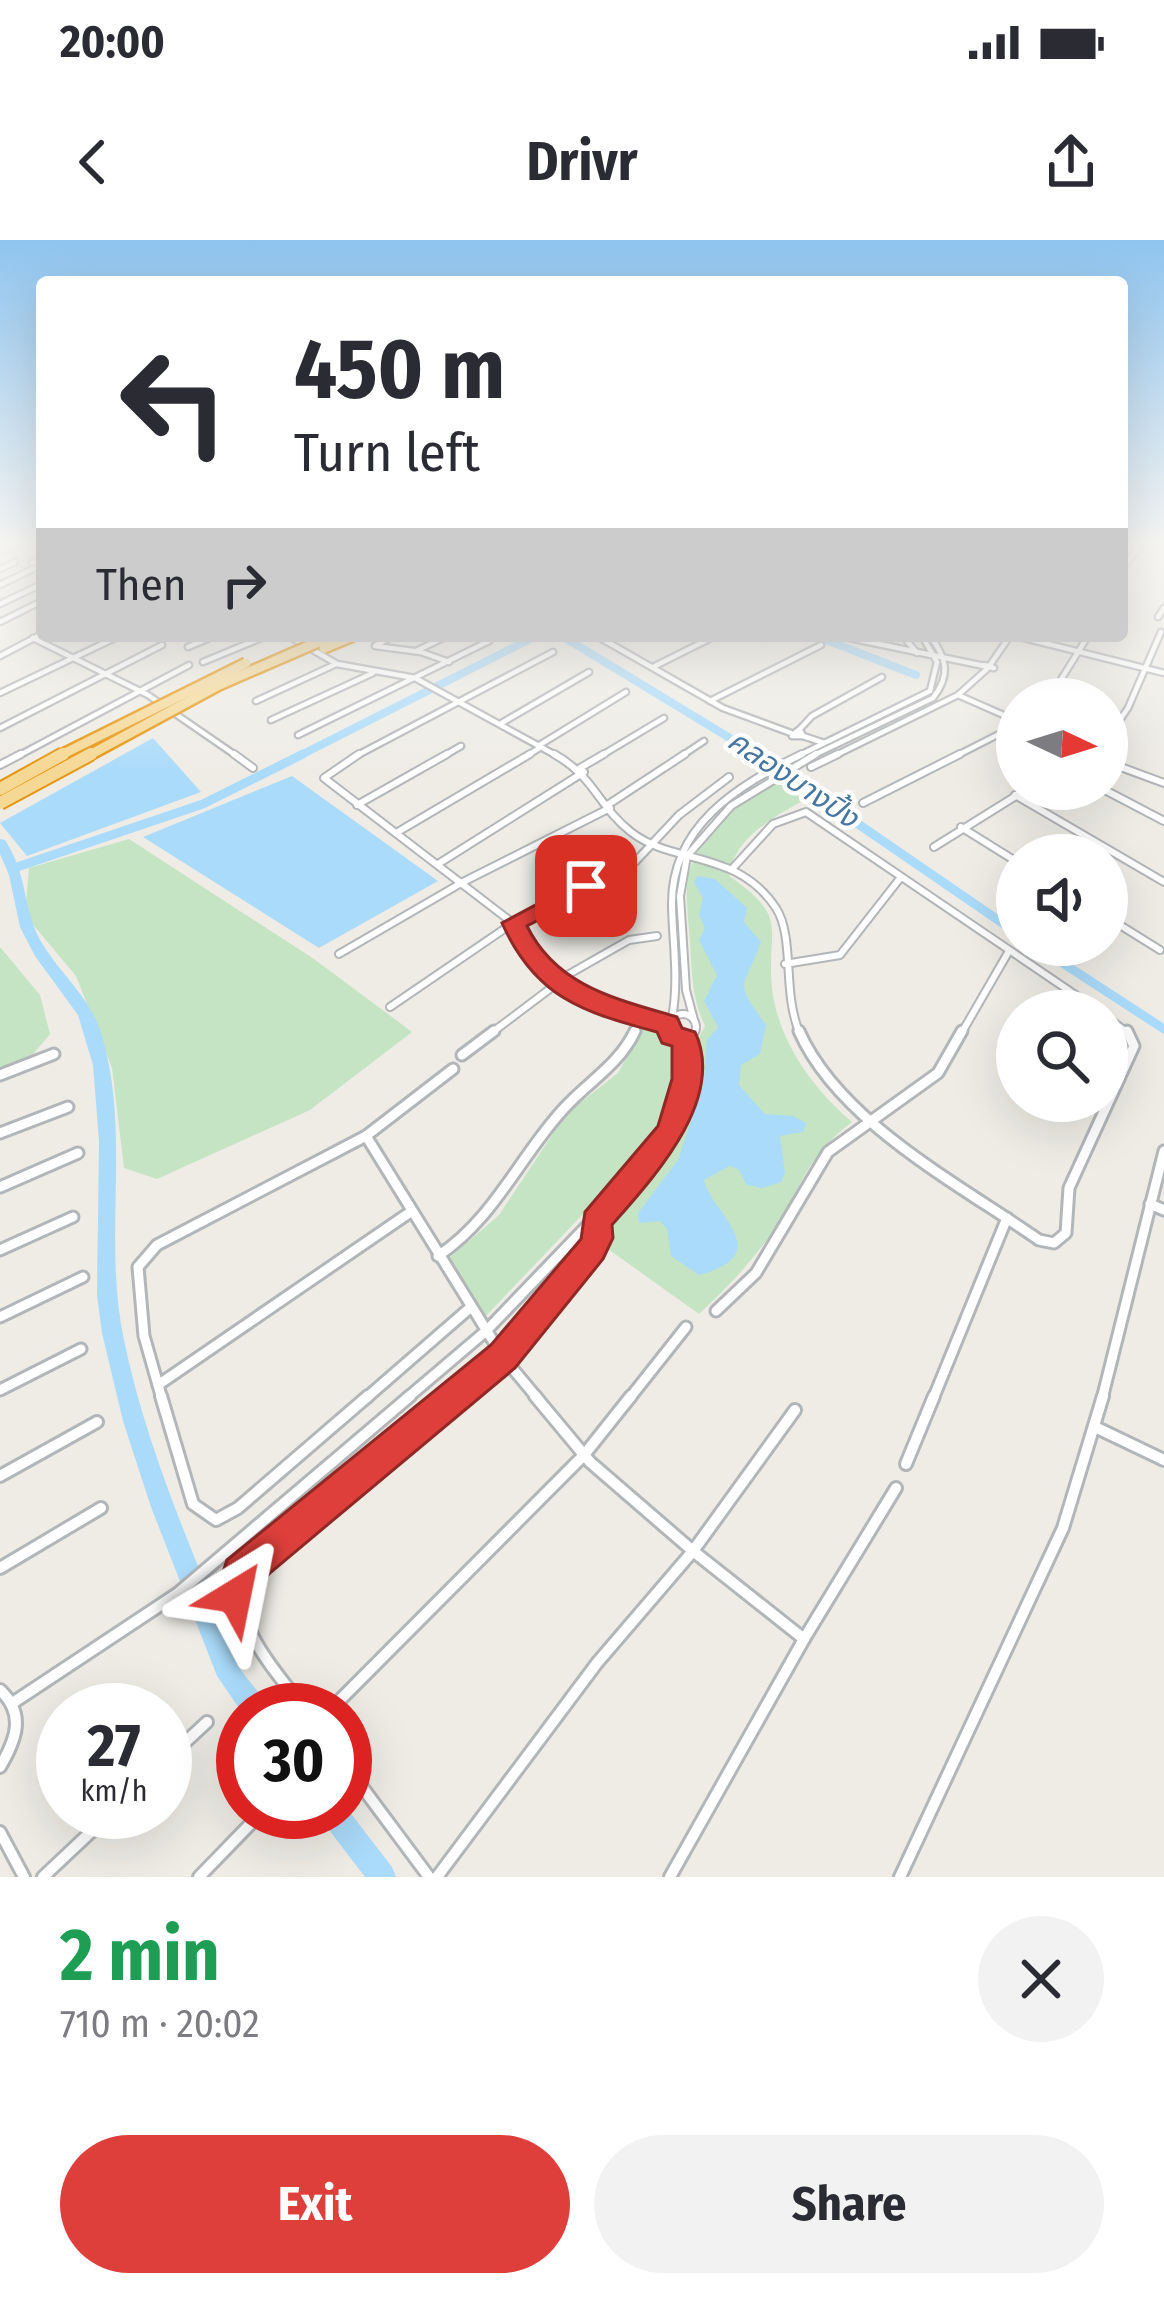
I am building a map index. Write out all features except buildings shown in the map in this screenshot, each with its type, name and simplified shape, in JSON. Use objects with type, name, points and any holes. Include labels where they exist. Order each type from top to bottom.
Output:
[{"type":"highway","points":[[0,790],[166,700],[296,642]]},
{"type":"highway","points":[[0,803],[109,742],[319,642]]},
{"type":"highway","points":[[109,742],[339,642]]},
{"type":"street","points":[[1128,708],[1161,632]]},
{"type":"street","points":[[0,656],[36,637]]},
{"type":"street","points":[[42,642],[140,689],[196,723],[253,768]]},
{"type":"street","points":[[0,693],[106,642]]},
{"type":"street","points":[[188,646],[198,642]]},
{"type":"street","points":[[203,662],[251,642]]},
{"type":"street","points":[[300,642],[337,664],[415,678],[432,686],[582,770],[623,827],[652,844],[732,869],[777,910],[784,930],[786,1000],[805,1045],[840,1094],[870,1121],[1040,1240],[1054,1243],[1066,1233],[1069,1188],[1099,1122]]},
{"type":"street","points":[[381,642],[374,646],[416,651],[449,662]]},
{"type":"street","points":[[416,651],[435,642]]},
{"type":"street","points":[[298,735],[487,642]]},
{"type":"street","points":[[607,642],[709,701],[835,747]]},
{"type":"street","points":[[651,668],[703,642]]},
{"type":"street","points":[[867,642],[987,666]]},
{"type":"street","points":[[908,642],[917,653]]},
{"type":"street","points":[[802,763],[826,743],[930,691],[939,675],[929,642]]},
{"type":"street","points":[[802,763],[933,698],[946,682],[946,656],[932,642]]},
{"type":"street","points":[[683,853],[688,1004],[697,1033],[686,1039],[672,1035],[670,1021],[676,1005],[672,892],[683,853],[766,776],[958,695],[1008,642]]},
{"type":"street","points":[[1038,642],[1164,673]]},
{"type":"street","points":[[1062,678],[1085,642]]},
{"type":"street","points":[[0,728],[162,645]]},
{"type":"street","points":[[709,701],[821,645]]},
{"type":"street","points":[[553,652],[325,774],[326,782],[514,923],[530,957],[558,982],[608,1010],[640,1018],[694,1020]]},
{"type":"street","points":[[256,701],[337,664]]},
{"type":"street","points":[[0,765],[189,665]]},
{"type":"street","points":[[271,720],[379,670]]},
{"type":"street","points":[[500,724],[589,672]]},
{"type":"street","points":[[797,733],[812,716],[882,677]]},
{"type":"street","points":[[396,833],[626,692]]},
{"type":"street","points":[[958,695],[996,713]]},
{"type":"street","points":[[438,864],[664,718]]},
{"type":"street","points":[[863,803],[996,734]]},
{"type":"street","points":[[339,954],[463,882],[610,806],[704,741]]},
{"type":"street","points":[[357,805],[461,746]]},
{"type":"street","points":[[0,751],[14,757]]},
{"type":"street","points":[[1128,770],[1164,783]]},
{"type":"street","points":[[389,1006],[514,923],[634,862],[693,803],[729,777]]},
{"type":"street","points":[[1128,802],[1164,821]]},
{"type":"street","points":[[934,847],[996,807]]},
{"type":"street","points":[[1039,810],[1164,882]]},
{"type":"street","points":[[732,869],[776,821],[797,812],[816,817],[996,942]]},
{"type":"street","points":[[961,827],[996,849]]},
{"type":"street","points":[[785,964],[840,955],[901,877]]},
{"type":"street","points":[[1128,930],[1162,951],[1164,940]]},
{"type":"street","points":[[462,1055],[558,982],[629,940],[657,936]]},
{"type":"street","points":[[716,1311],[768,1255],[827,1152],[938,1073],[1000,966]]},
{"type":"street","points":[[1032,966],[1068,990]]},
{"type":"street","points":[[438,1256],[481,1225],[565,1106],[626,1054],[640,1018]]},
{"type":"street","points":[[14,1702],[177,1594],[486,1331],[596,1222],[657,1153],[671,1129],[686,1079],[686,1039]]},
{"type":"street","points":[[0,1075],[54,1054]]},
{"type":"street","points":[[453,1069],[366,1136],[175,1235],[146,1255],[138,1267],[137,1283],[158,1385],[194,1504],[204,1516],[216,1520],[278,1475],[471,1307]]},
{"type":"street","points":[[0,1133],[68,1107]]},
{"type":"street","points":[[366,1136],[503,1357],[584,1455],[804,1639]]},
{"type":"street","points":[[900,1877],[995,1666],[1064,1528],[1095,1427],[1164,1151]]},
{"type":"street","points":[[0,1187],[78,1154]]},
{"type":"street","points":[[1150,1204],[1164,1210]]},
{"type":"street","points":[[158,1385],[410,1213]]},
{"type":"street","points":[[0,1250],[73,1216]]},
{"type":"street","points":[[906,1464],[1006,1218]]},
{"type":"street","points":[[286,1683],[239,1616],[235,1596],[241,1574],[503,1357],[592,1249],[598,1238],[596,1222]]},
{"type":"street","points":[[0,1317],[82,1277]]},
{"type":"street","points":[[357,1683],[584,1455],[686,1327]]},
{"type":"street","points":[[0,1390],[81,1349]]},
{"type":"street","points":[[372,1799],[433,1877],[597,1663],[693,1550],[795,1409]]},
{"type":"street","points":[[0,1476],[97,1422]]},
{"type":"street","points":[[1095,1427],[1164,1460]]},
{"type":"street","points":[[670,1877],[804,1639],[896,1488]]},
{"type":"street","points":[[0,1568],[101,1508]]},
{"type":"street","points":[[0,1690],[14,1702],[16,1733],[0,1767]]},
{"type":"street","points":[[192,1736],[207,1722]]},
{"type":"street","points":[[0,1832],[25,1877]]},
{"type":"street","points":[[44,1877],[84,1839]]},
{"type":"street","points":[[199,1877],[236,1839]]},
{"type":"green space","points":[[775,780],[804,800],[746,840],[729,876],[761,903],[772,925],[772,988],[790,1045],[811,1079],[852,1122],[815,1159],[758,1252],[699,1314],[608,1249],[604,1227],[686,1121],[695,1045],[705,1026],[692,976],[690,869],[719,824]]},
{"type":"green space","points":[[129,839],[314,959],[412,1032],[310,1110],[157,1179],[124,1168],[112,1068],[76,976],[25,915],[29,868]]},
{"type":"green space","points":[[0,947],[40,995],[50,1034],[29,1059],[0,1071]]},
{"type":"green space","points":[[644,1025],[676,1046],[677,1090],[661,1132],[485,1317],[447,1260],[499,1215],[566,1114],[618,1073]]},
{"type":"water","points":[[153,738],[201,792],[27,856],[0,823]]},
{"type":"water","points":[[292,776],[438,881],[319,948],[143,837]]},
{"type":"water","points":[[698,876],[715,879],[747,908],[744,922],[761,942],[744,984],[766,1025],[760,1054],[741,1065],[739,1085],[765,1114],[793,1116],[806,1123],[803,1132],[780,1136],[785,1173],[781,1182],[763,1188],[747,1185],[738,1169],[730,1166],[704,1180],[738,1244],[735,1256],[699,1275],[671,1256],[667,1229],[660,1221],[639,1223],[638,1213],[678,1160],[704,1082],[707,1040],[718,1027],[704,1001],[717,975],[699,940],[705,928],[699,915],[703,898],[694,882]]},
{"type":"waterway","points":[[297,757],[524,642]]},
{"type":"waterway","name":"คลองบางปิ้ง","points":[[572,642],[761,757]]},
{"type":"waterway","points":[[831,642],[916,675]]},
{"type":"waterway","points":[[297,757],[303,754]]},
{"type":"waterway","name":"คลองบางปิ้ง","points":[[756,754],[996,919]]},
{"type":"waterway","points":[[17,867],[203,804],[297,757]]},
{"type":"waterway","points":[[0,843],[12,865],[33,940],[91,1027],[107,1103],[106,1256],[112,1333],[134,1421],[163,1507],[235,1683]]},
{"type":"waterway","name":"คลองบางปิ้ง","points":[[1067,966],[1164,1029]]},
{"type":"waterway","points":[[353,1839],[382,1877]]},
{"type":"route","points":[[235,1596],[241,1574],[257,1558],[503,1357],[592,1249],[598,1238],[596,1222],[657,1153],[671,1129],[686,1079],[686,1039],[672,1035],[667,1024],[608,1010],[570,990],[530,957],[514,923],[586,886]]}]
